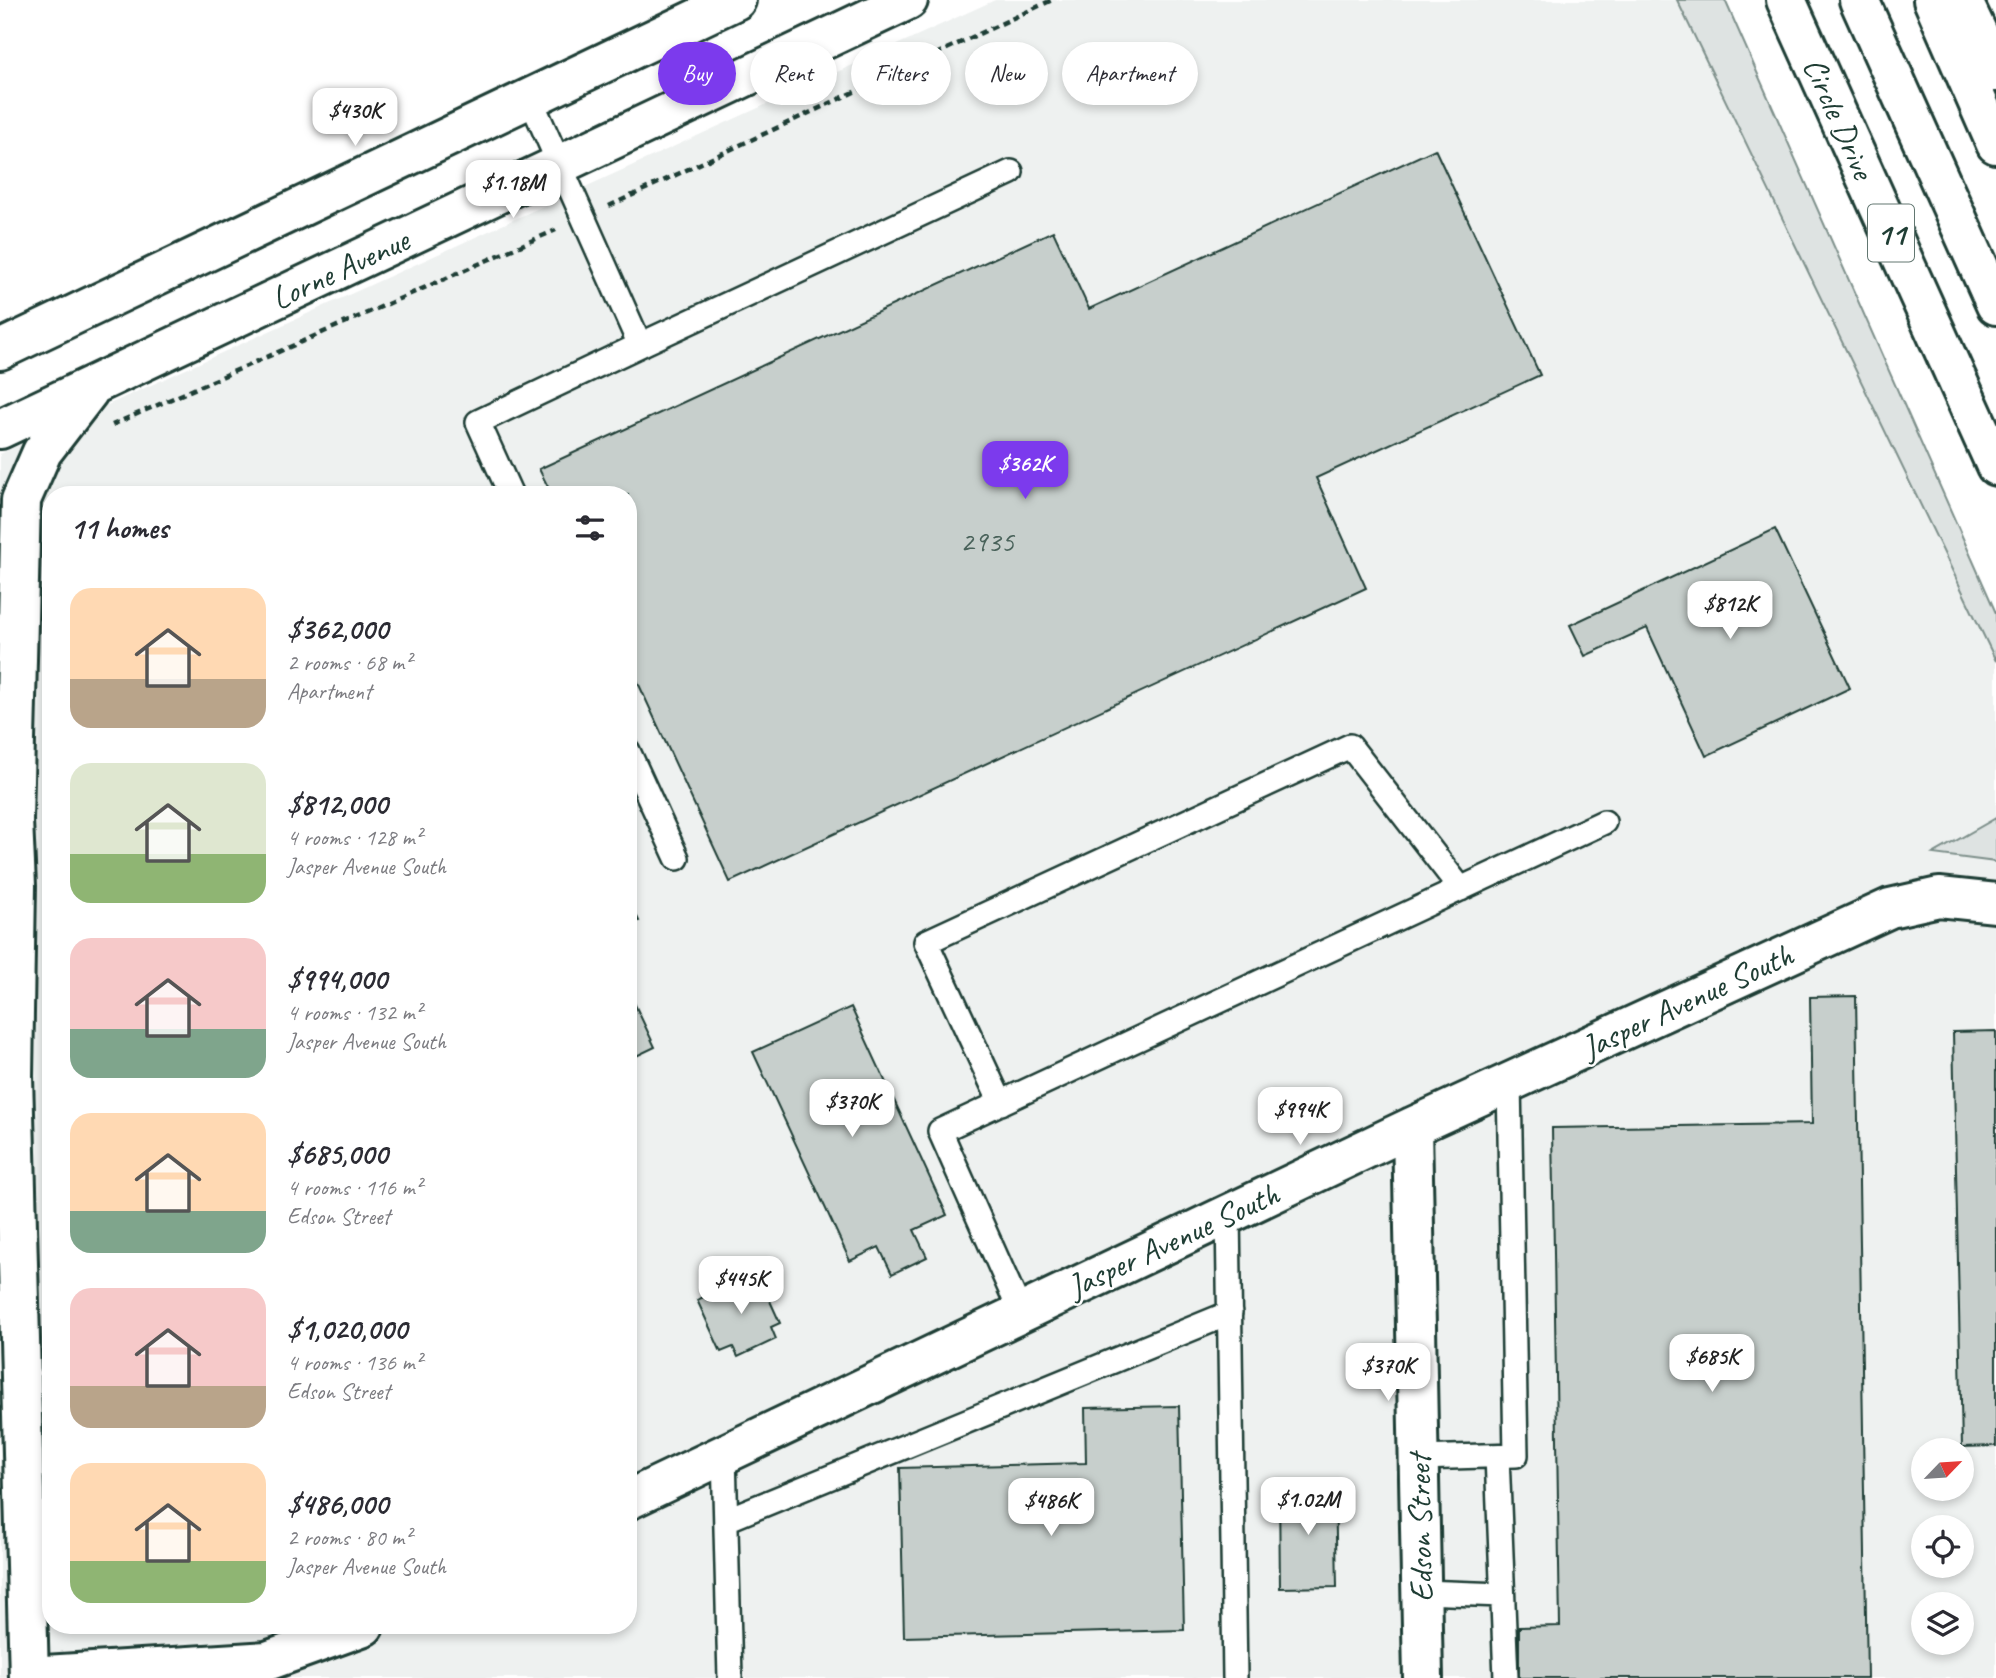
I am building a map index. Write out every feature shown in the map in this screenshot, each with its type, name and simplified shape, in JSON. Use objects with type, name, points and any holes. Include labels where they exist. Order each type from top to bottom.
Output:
[{"type":"main road","points":[[0,350],[736,0]]},
{"type":"main road","name":"Lorne Avenue","points":[[0,429],[908,0]]},
{"type":"main road","name":"Circle Drive","points":[[1786,0],[1996,466]]},
{"type":"main road","name":"Circle Drive","points":[[1859,0],[1996,305]]},
{"type":"main road","points":[[1933,0],[1996,144]]},
{"type":"main road","points":[[1962,0],[1996,72]]},
{"type":"main road","points":[[92,386],[42,452],[21,500],[13,820],[8,889],[13,1076],[9,1159],[10,1281],[29,1677],[267,1661],[342,1634]]},
{"type":"main road","points":[[0,776],[13,820]]},
{"type":"main road","name":"Jasper Avenue South","points":[[637,1496],[1412,1127],[1890,908],[1939,897],[1996,902]]},
{"type":"main road","name":"Edson Street","points":[[1412,1127],[1423,1678]]},
{"type":"lane","points":[[530,98],[640,345]]},
{"type":"lane","points":[[507,486],[478,422],[1011,172]]},
{"type":"lane","points":[[1001,1103],[926,942],[1350,746],[1461,889]]},
{"type":"lane","points":[[637,771],[677,858]]},
{"type":"lane","points":[[1021,1313],[940,1131],[1604,822]]},
{"type":"lane","points":[[1419,1458],[1516,1455],[1509,1082]]},
{"type":"lane","points":[[1228,1214],[1235,1678]]},
{"type":"lane","points":[[726,1520],[1230,1313]]},
{"type":"lane","points":[[724,1455],[730,1678]]},
{"type":"lane","points":[[1497,1456],[1506,1678]]},
{"type":"lane","points":[[1422,1592],[1502,1595]]},
{"type":"path","points":[[107,427],[583,218],[1052,0]]},
{"type":"shaded area","points":[[995,0],[1677,0],[1996,661],[1996,1678],[0,1678],[0,454],[765,105],[837,105],[837,72],[851,66],[851,105],[951,105],[951,42],[903,42]]},
{"type":"shaded area","points":[[1677,0],[1725,0],[1996,613],[1996,661]]},
{"type":"shaded area","points":[[1996,818],[1996,862],[1933,854]]},
{"type":"building","points":[[1435,149],[1540,375],[1316,478],[1366,588],[730,882],[637,680],[637,486],[548,486],[539,469],[1053,231],[1089,309]]},
{"type":"building","points":[[1775,529],[1850,688],[1706,756],[1647,628],[1585,656],[1570,625]]},
{"type":"building","points":[[1856,996],[1867,1678],[1519,1678],[1519,1627],[1560,1626],[1552,1128],[1812,1124],[1810,997]]},
{"type":"building","points":[[851,1007],[947,1215],[914,1230],[927,1257],[892,1274],[879,1247],[850,1261],[753,1052]]},
{"type":"building","points":[[637,1009],[655,1047],[637,1056]]},
{"type":"building","points":[[1996,1031],[1996,1446],[1974,1447],[1974,1438],[1962,1438],[1953,1032]]},
{"type":"building","points":[[757,1272],[780,1323],[771,1327],[776,1339],[738,1357],[733,1347],[721,1352],[697,1300]]},
{"type":"building","points":[[1179,1406],[1184,1630],[904,1637],[900,1468],[1086,1463],[1085,1408]]},
{"type":"building","points":[[1279,1486],[1335,1486],[1337,1587],[1280,1588]]}]
